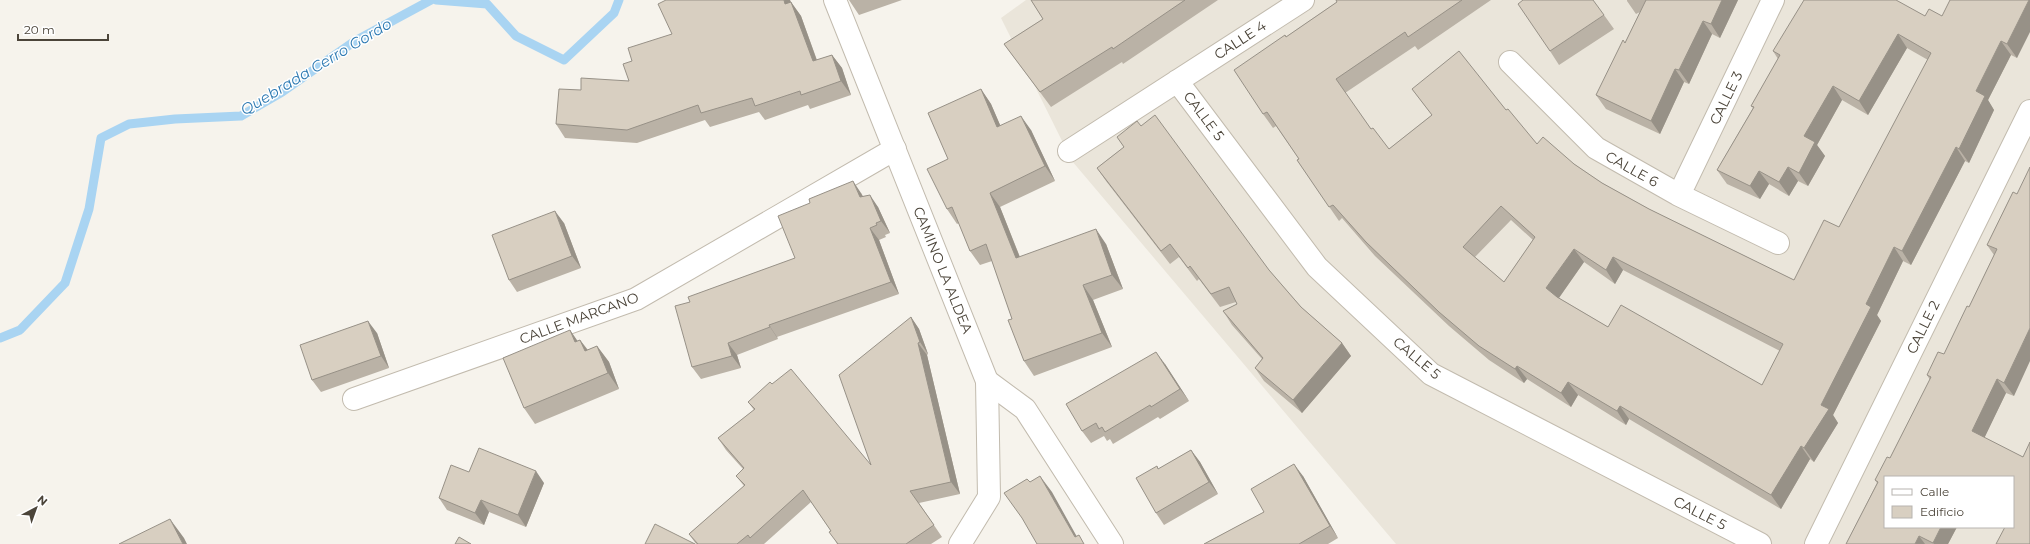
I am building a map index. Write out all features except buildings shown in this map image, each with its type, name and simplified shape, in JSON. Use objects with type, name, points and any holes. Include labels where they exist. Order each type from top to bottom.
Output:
[{"type":"street","name":"CAMINO LA ALDEA","points":[[836,0],[987,381],[989,497],[960,544]]},
{"type":"street","name":"CALLE 4","points":[[1069,151],[1303,0]]},
{"type":"street","name":"CALLE 3","points":[[1679,195],[1773,0]]},
{"type":"street","name":"CALLE 6","points":[[1510,62],[1596,148],[1679,195],[1778,243]]},
{"type":"street","name":"CALLE 5","points":[[1177,81],[1317,267],[1431,374],[1760,544]]},
{"type":"street","name":"CALLE 2","points":[[1816,544],[2030,111]]},
{"type":"street","name":"CALLE MARCANO","points":[[354,399],[636,299],[895,149]]},
{"type":"street","points":[[987,381],[1025,409],[1112,544]]},
{"type":"shaded area","points":[[1026,0],[2030,0],[2030,544],[1396,544],[1072,161],[1001,18]]},
{"type":"waterway","name":"Quebrada Cerro Gordo","points":[[0,338],[20,330],[65,283],[89,209],[101,138],[129,124],[175,119],[241,116],[282,92],[355,41],[431,0]]},
{"type":"waterway","name":"Quebrada Cerro Gordo","points":[[436,0],[487,4],[516,36],[564,60],[614,13],[619,0]]}]
